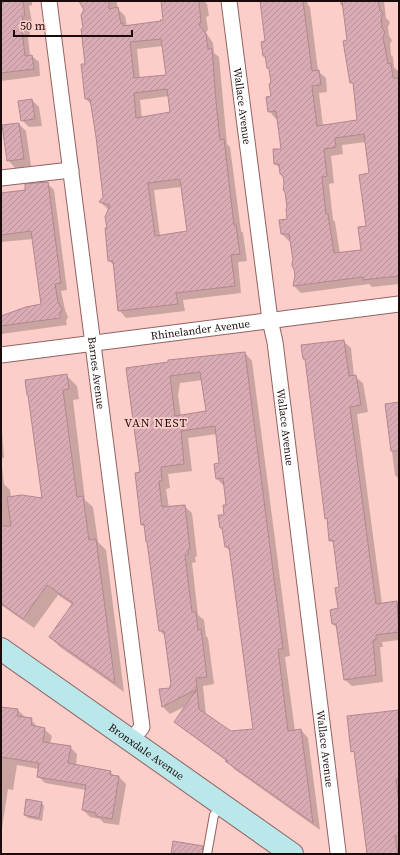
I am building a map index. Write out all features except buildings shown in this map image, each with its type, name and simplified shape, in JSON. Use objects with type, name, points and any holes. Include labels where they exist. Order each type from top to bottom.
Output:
[{"type":"street","name":"Barnes Avenue","points":[[49,1],[142,727],[131,741]]},
{"type":"street","name":"Wallace Avenue","points":[[229,1],[270,320],[275,342],[338,854]]},
{"type":"street","points":[[1,178],[71,170]]},
{"type":"street","name":"Rhinelander Avenue","points":[[1,355],[399,304]]},
{"type":"street","name":"Bronxdale Avenue","points":[[1,649],[222,804],[283,851]]},
{"type":"lane","points":[[207,854],[214,815],[222,804]]},
{"type":"district","name":"VAN NEST","points":[[156,423]]}]
